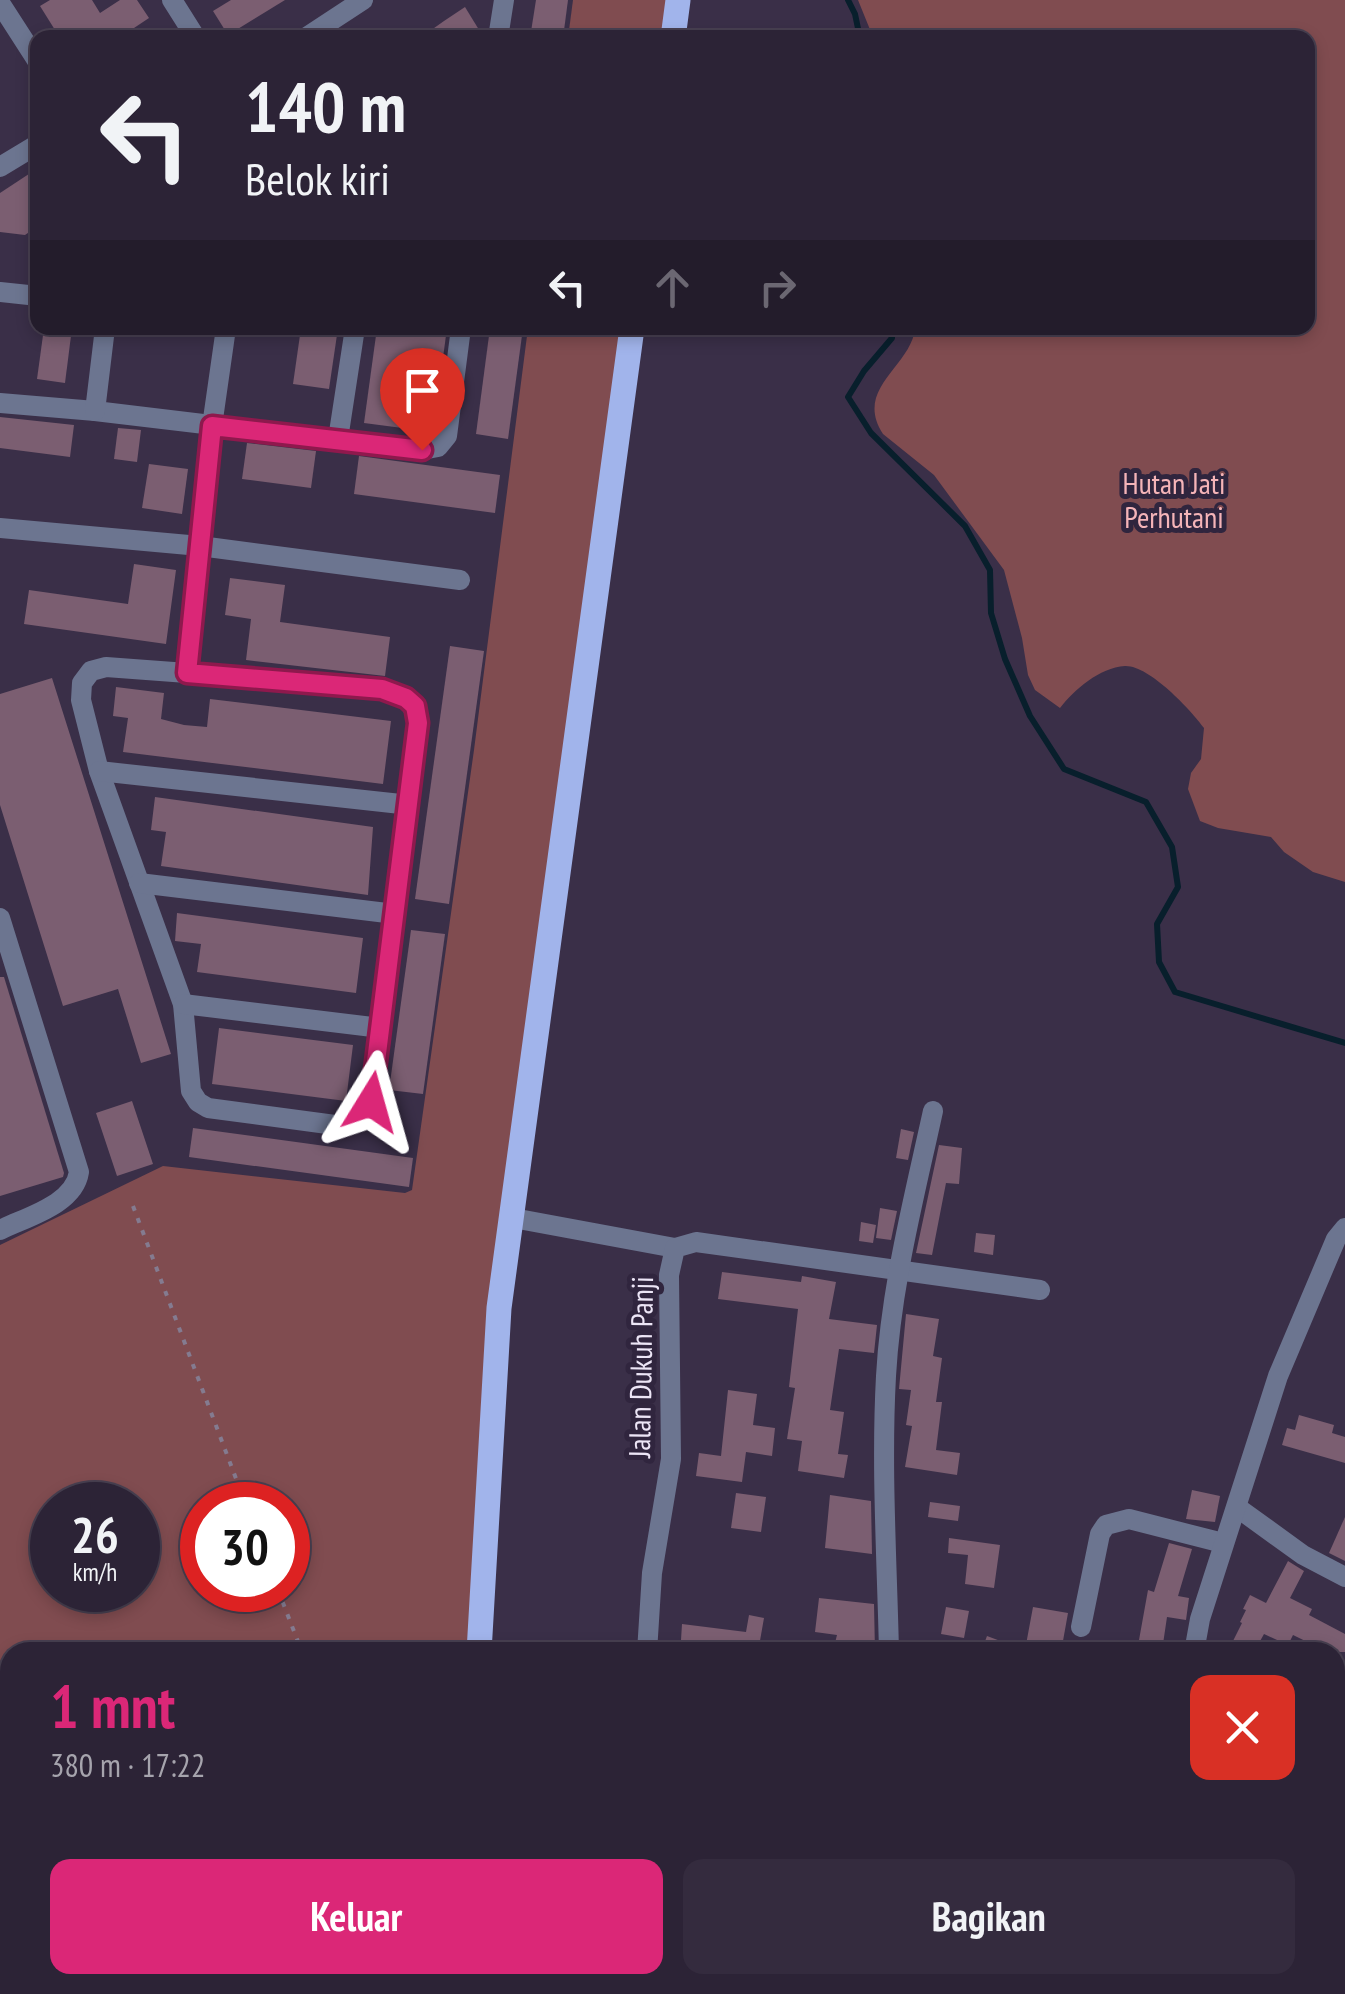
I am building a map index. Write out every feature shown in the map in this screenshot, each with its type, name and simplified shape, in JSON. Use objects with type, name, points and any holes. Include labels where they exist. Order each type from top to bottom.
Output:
[{"type":"main road","points":[[674,30],[678,0]]},
{"type":"main road","points":[[480,1642],[499,1308],[631,335]]},
{"type":"street","points":[[172,0],[191,30]]},
{"type":"street","points":[[317,30],[364,0]]},
{"type":"street","points":[[499,30],[504,0]]},
{"type":"street","points":[[0,3],[30,50]]},
{"type":"street","points":[[0,167],[30,149]]},
{"type":"street","points":[[0,292],[30,294]]},
{"type":"street","points":[[95,411],[104,335]]},
{"type":"street","points":[[187,673],[225,335]]},
{"type":"street","points":[[338,439],[354,335]]},
{"type":"street","points":[[0,403],[422,450],[438,447],[447,436],[460,335]]},
{"type":"street","points":[[0,528],[200,546],[460,580]]},
{"type":"street","points":[[106,667],[382,689],[415,706],[418,723],[410,805],[371,1102],[355,1123],[208,1108],[198,1102],[191,1091],[183,1004],[100,771],[81,700],[82,683],[91,671],[106,667]]},
{"type":"street","points":[[100,771],[410,805]]},
{"type":"street","points":[[139,883],[395,914]]},
{"type":"street","points":[[0,918],[79,1172],[72,1192],[0,1230]]},
{"type":"street","points":[[183,1004],[381,1028]]},
{"type":"street","points":[[890,1642],[886,1374],[899,1269],[932,1111]]},
{"type":"street","points":[[512,1218],[675,1248]]},
{"type":"street","points":[[1196,1642],[1278,1376],[1336,1239],[1345,1228]]},
{"type":"street","name":"Jalan Dukuh Panji","points":[[648,1642],[652,1573],[670,1459],[669,1274],[675,1248],[696,1242],[1040,1290]]},
{"type":"street","points":[[1238,1508],[1302,1555],[1345,1577]]},
{"type":"street","points":[[1081,1627],[1100,1534],[1106,1524],[1129,1519],[1223,1544]]},
{"type":"path","points":[[133,1206],[237,1482]]},
{"type":"path","points":[[287,1612],[298,1642]]},
{"type":"green space","points":[[573,0],[667,0],[662,30],[569,30]]},
{"type":"green space","name":"Hutan Jati Perhutani","points":[[858,0],[1345,0],[1345,882],[1313,872],[1284,852],[1271,837],[1200,821],[1188,789],[1191,773],[1201,759],[1204,728],[1180,700],[1146,673],[1125,666],[1106,671],[1080,687],[1060,708],[1035,690],[1028,675],[1004,570],[934,475],[883,434],[875,403],[914,335],[1315,335],[1315,30],[870,30]]},
{"type":"green space","points":[[527,335],[620,335],[469,1642],[0,1642],[0,1245],[163,1166],[405,1193],[412,1190]]},
{"type":"building","points":[[50,0],[92,0],[100,13],[120,0],[137,0],[149,18],[131,30],[55,30],[40,6]]},
{"type":"building","points":[[231,0],[285,0],[236,30],[225,30],[213,11]]},
{"type":"building","points":[[536,0],[568,0],[564,30],[531,30]]},
{"type":"building","points":[[465,7],[479,30],[431,30]]},
{"type":"building","points":[[30,173],[30,232],[25,235],[0,232],[0,193]]},
{"type":"building","points":[[43,335],[71,335],[65,383],[37,379]]},
{"type":"building","points":[[300,335],[337,335],[329,389],[293,384]]},
{"type":"building","points":[[376,335],[446,335],[433,432],[364,423]]},
{"type":"building","points":[[489,335],[522,335],[508,439],[476,434]]},
{"type":"building","points":[[0,417],[74,425],[70,457],[0,448]]},
{"type":"building","points":[[118,428],[141,430],[137,462],[114,459]]},
{"type":"building","points":[[247,443],[316,451],[311,488],[242,479]]},
{"type":"building","points":[[359,456],[500,475],[495,513],[354,494]]},
{"type":"building","points":[[149,464],[188,469],[182,514],[142,508]]},
{"type":"building","points":[[134,564],[176,570],[166,644],[24,624],[29,590],[128,604]]},
{"type":"building","points":[[230,578],[285,585],[280,622],[390,637],[385,676],[246,660],[251,619],[225,615]]},
{"type":"building","points":[[450,646],[484,651],[449,904],[415,899]]},
{"type":"building","points":[[52,678],[171,1054],[141,1063],[118,989],[63,1006],[0,805],[0,694]]},
{"type":"building","points":[[116,687],[164,693],[161,719],[184,725],[207,727],[210,699],[391,721],[383,784],[123,752],[128,718],[113,716]]},
{"type":"building","points":[[155,797],[373,827],[368,895],[161,866],[166,832],[151,830]]},
{"type":"building","points":[[177,913],[363,938],[356,993],[197,972],[201,944],[175,941]]},
{"type":"building","points":[[411,930],[445,934],[423,1094],[389,1090]]},
{"type":"building","points":[[0,977],[4,977],[64,1173],[63,1177],[0,1196]]},
{"type":"building","points":[[219,1028],[353,1045],[346,1101],[212,1084]]},
{"type":"building","points":[[132,1101],[153,1164],[117,1176],[96,1113]]},
{"type":"building","points":[[193,1128],[413,1158],[409,1187],[189,1157]]},
{"type":"building","points":[[901,1129],[914,1132],[908,1160],[896,1158]]},
{"type":"building","points":[[939,1145],[962,1148],[959,1184],[946,1183],[932,1255],[916,1253]]},
{"type":"building","points":[[880,1208],[897,1211],[891,1240],[876,1238]]},
{"type":"building","points":[[861,1222],[876,1225],[873,1243],[859,1241]]},
{"type":"building","points":[[976,1233],[995,1235],[993,1255],[974,1252]]},
{"type":"building","points":[[722,1272],[801,1282],[802,1276],[836,1282],[829,1319],[877,1325],[874,1353],[839,1349],[830,1410],[844,1412],[838,1454],[848,1455],[844,1478],[798,1471],[802,1441],[787,1439],[795,1388],[789,1387],[798,1309],[718,1299]]},
{"type":"building","points":[[906,1314],[939,1319],[933,1356],[942,1358],[936,1402],[942,1402],[936,1450],[960,1453],[957,1475],[905,1467],[912,1426],[906,1425],[911,1390],[899,1389]]},
{"type":"building","points":[[728,1390],[757,1394],[753,1425],[775,1428],[772,1456],[746,1452],[742,1482],[696,1476],[699,1453],[721,1456]]},
{"type":"building","points":[[1299,1415],[1334,1425],[1332,1433],[1345,1437],[1345,1463],[1282,1445],[1287,1428],[1295,1430]]},
{"type":"building","points":[[1192,1490],[1220,1496],[1215,1522],[1186,1519]]},
{"type":"building","points":[[736,1493],[766,1497],[761,1532],[731,1528]]},
{"type":"building","points":[[830,1495],[871,1501],[872,1554],[825,1548]]},
{"type":"building","points":[[930,1502],[960,1506],[958,1521],[928,1517]]},
{"type":"building","points":[[1345,1517],[1345,1561],[1329,1553]]},
{"type":"building","points":[[949,1538],[1000,1545],[994,1588],[965,1584],[968,1555],[948,1553]]},
{"type":"building","points":[[1169,1543],[1192,1549],[1178,1596],[1189,1598],[1186,1620],[1167,1617],[1163,1642],[1139,1640],[1148,1590],[1154,1592]]},
{"type":"building","points":[[1288,1561],[1304,1571],[1290,1598],[1312,1609],[1309,1615],[1345,1634],[1345,1642],[1307,1642],[1293,1635],[1290,1642],[1281,1642],[1264,1634],[1260,1642],[1232,1642],[1250,1595],[1266,1603]]},
{"type":"building","points":[[819,1598],[874,1604],[875,1642],[835,1642],[837,1635],[815,1632]]},
{"type":"building","points":[[946,1607],[969,1611],[964,1638],[941,1634]]},
{"type":"building","points":[[1033,1607],[1068,1613],[1063,1642],[1026,1642]]},
{"type":"building","points":[[749,1615],[764,1618],[760,1642],[681,1640],[682,1624],[746,1632]]},
{"type":"waterway","points":[[848,0],[858,30]]},
{"type":"waterway","points":[[892,335],[848,397],[871,433],[965,526],[990,570],[991,613],[1005,659],[1030,716],[1064,769],[1146,802],[1172,847],[1178,887],[1157,924],[1159,962],[1175,992],[1345,1043]]},
{"type":"route","points":[[371,1102],[410,805],[418,723],[415,706],[382,689],[187,673],[212,426],[422,450]]}]
